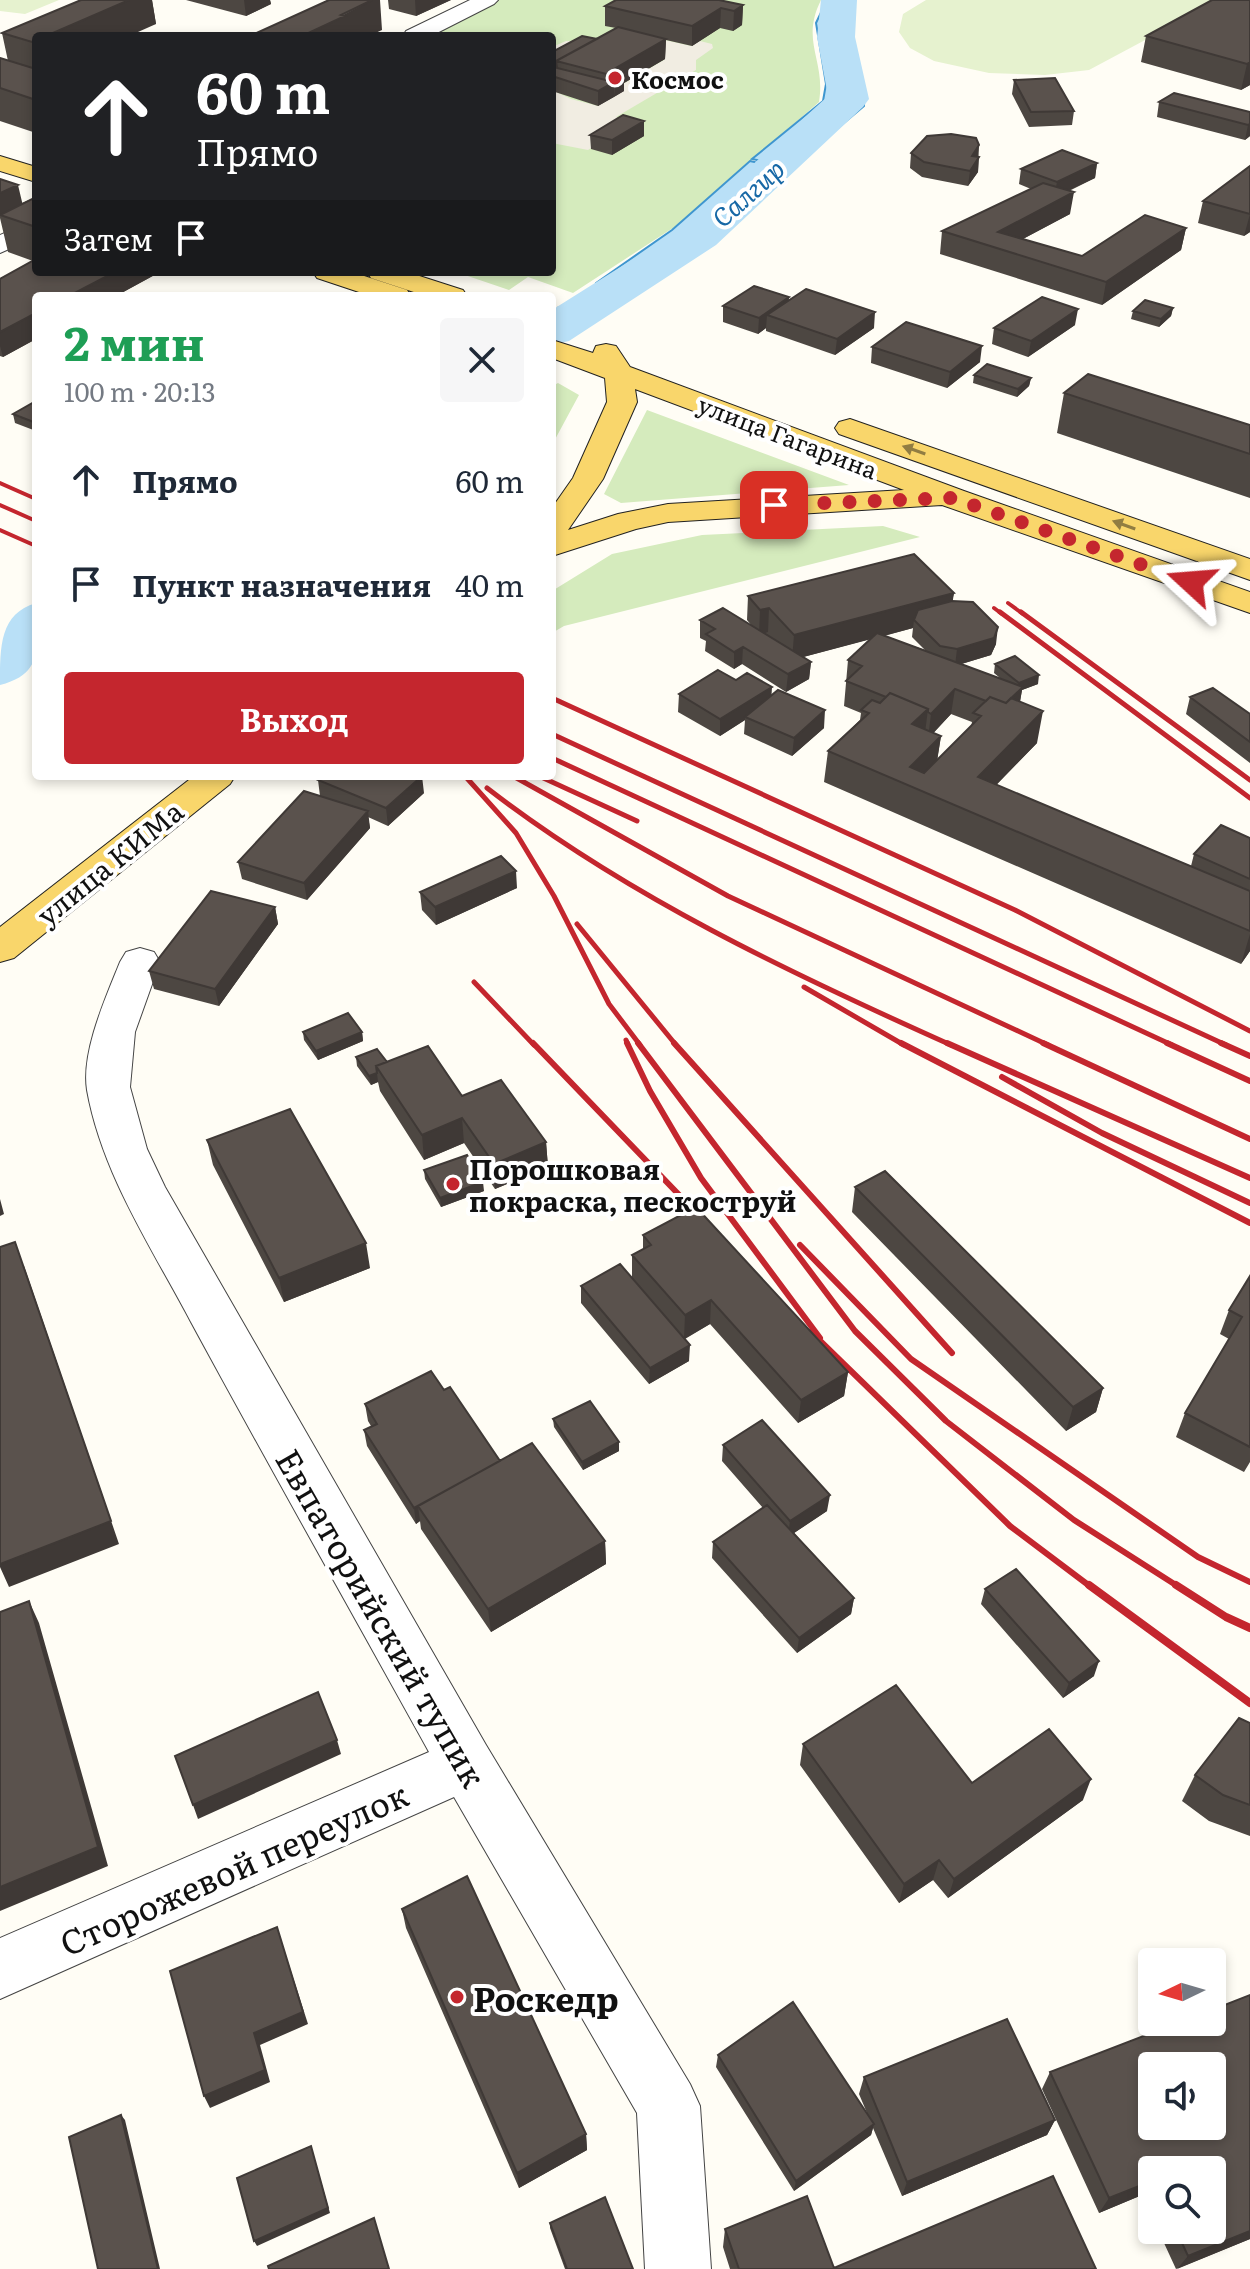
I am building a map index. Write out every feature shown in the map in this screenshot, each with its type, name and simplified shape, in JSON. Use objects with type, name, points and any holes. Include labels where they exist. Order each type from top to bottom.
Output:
[{"type":"main road","points":[[0,147],[32,158]]},
{"type":"main road","points":[[0,163],[32,174]]},
{"type":"main road","points":[[338,276],[385,292]]},
{"type":"main road","points":[[392,276],[441,292]]},
{"type":"main road","points":[[556,332],[576,349]]},
{"type":"main road","name":"улица Гагарина","points":[[576,349],[619,373],[953,498],[1250,603]]},
{"type":"main road","name":"улица Гагарина","points":[[576,349],[768,399]]},
{"type":"main road","points":[[556,524],[588,479],[622,402],[619,373]]},
{"type":"main road","name":"улица Гагарина","points":[[826,419],[1250,570]]},
{"type":"main road","points":[[556,545],[629,521],[668,513],[876,499],[1053,499]]},
{"type":"main road","name":"улица КИМа","points":[[0,948],[212,780]]},
{"type":"street","points":[[422,32],[487,0]]},
{"type":"street","points":[[0,245],[32,229]]},
{"type":"street","name":"Евпаторийский тупик","points":[[140,962],[114,1032],[108,1087],[125,1149],[143,1189],[229,1346],[466,1764],[668,2106],[678,2269]]},
{"type":"street","name":"Сторожевой переулок","points":[[0,1969],[466,1764]]},
{"type":"green space","points":[[0,0],[59,0],[25,14],[0,11]]},
{"type":"green space","points":[[498,0],[821,0],[813,28],[819,102],[679,224],[573,293],[528,277],[509,290],[468,276],[556,276],[556,32],[432,32]]},
{"type":"green space","points":[[926,0],[1220,0],[1089,70],[1045,75],[989,73],[934,61],[910,48],[899,32],[903,14]]},
{"type":"green space","points":[[556,384],[579,395],[556,438]]},
{"type":"green space","points":[[647,410],[849,485],[621,503],[604,494]]},
{"type":"green space","points":[[883,526],[920,537],[564,626],[556,631],[556,589],[612,554],[702,535]]},
{"type":"shaded area","points":[[620,30],[691,46],[700,41],[712,44],[713,48],[696,60],[696,70],[616,117],[632,122],[588,150],[556,144],[556,92],[598,106],[616,88],[664,60],[556,66],[556,45],[566,41],[597,42]]},
{"type":"water","points":[[827,0],[850,0],[846,26],[861,78],[864,106],[792,167],[752,159],[823,101],[826,84],[816,23]]},
{"type":"water","points":[[750,161],[790,170],[713,243],[596,318],[560,307],[593,295],[596,283],[672,230]]},
{"type":"building","points":[[81,0],[129,0],[55,32],[32,32],[32,42],[2,33]]},
{"type":"building","points":[[329,0],[372,0],[311,32],[259,32]]},
{"type":"building","points":[[616,0],[719,0],[743,5],[734,11],[721,8],[692,26],[605,6]]},
{"type":"building","points":[[1212,0],[1250,0],[1250,62],[1247,64],[1146,36]]},
{"type":"building","points":[[618,27],[666,39],[616,68],[624,70],[614,76],[556,61]]},
{"type":"building","points":[[582,36],[597,39],[556,61],[556,50]]},
{"type":"building","points":[[0,58],[32,68],[32,99],[0,88]]},
{"type":"building","points":[[556,61],[557,68],[614,82],[598,91],[556,77]]},
{"type":"building","points":[[1055,78],[1074,111],[1031,112],[1014,80]]},
{"type":"building","points":[[1174,93],[1250,112],[1250,124],[1159,102]]},
{"type":"building","points":[[623,115],[644,121],[612,140],[590,135]]},
{"type":"building","points":[[951,134],[976,138],[979,145],[972,156],[979,157],[970,171],[924,162],[911,153],[927,136]]},
{"type":"building","points":[[1062,150],[1097,163],[1057,182],[1021,169]]},
{"type":"building","points":[[1250,166],[1250,214],[1203,201]]},
{"type":"building","points":[[0,179],[18,185],[0,193]]},
{"type":"building","points":[[1043,183],[1074,192],[998,232],[1082,256],[1145,215],[1186,228],[1106,282],[942,231]]},
{"type":"building","points":[[32,199],[32,226],[0,215]]},
{"type":"building","points":[[32,261],[32,276],[107,276],[77,292],[32,292],[32,315],[0,332],[0,279]]},
{"type":"building","points":[[754,286],[789,297],[759,318],[723,306]]},
{"type":"building","points":[[806,289],[875,312],[837,339],[767,315]]},
{"type":"building","points":[[1042,297],[1078,309],[1031,341],[994,328]]},
{"type":"building","points":[[1145,300],[1173,308],[1161,319],[1133,311]]},
{"type":"building","points":[[906,322],[982,346],[950,372],[872,347]]},
{"type":"building","points":[[987,364],[1031,378],[1018,389],[974,375]]},
{"type":"building","points":[[1088,374],[1250,425],[1250,454],[1064,393]]},
{"type":"building","points":[[32,403],[32,421],[13,414]]},
{"type":"building","points":[[914,554],[954,593],[794,635],[769,608],[760,610],[748,596]]},
{"type":"building","points":[[952,601],[973,602],[998,627],[994,638],[957,649],[940,646],[914,620],[918,610]]},
{"type":"building","points":[[723,608],[811,662],[788,674],[743,647],[734,652],[706,634],[715,629],[700,620]]},
{"type":"building","points":[[877,633],[1023,687],[1006,703],[990,697],[986,701],[955,689],[931,714],[928,709],[890,693],[886,697],[846,681],[862,666],[848,660]]},
{"type":"building","points":[[1015,656],[1039,675],[1019,683],[995,664]]},
{"type":"building","points":[[718,670],[736,680],[747,673],[772,687],[720,719],[679,694]]},
{"type":"building","points":[[1213,688],[1250,714],[1250,742],[1190,697]]},
{"type":"building","points":[[778,690],[825,710],[794,738],[745,717]]},
{"type":"building","points":[[890,693],[928,709],[912,724],[941,736],[910,767],[924,773],[981,716],[973,713],[990,697],[1006,703],[1011,698],[1043,711],[978,777],[1250,891],[1250,931],[828,751],[869,713],[861,710],[872,700],[880,703]]},
{"type":"building","points":[[318,780],[418,780],[386,808]]},
{"type":"building","points":[[304,791],[368,811],[304,883],[238,862]]},
{"type":"building","points":[[1221,825],[1250,838],[1250,879],[1194,854]]},
{"type":"building","points":[[501,856],[516,871],[435,907],[420,892]]},
{"type":"building","points":[[211,891],[275,907],[215,989],[149,971]]},
{"type":"building","points":[[348,1013],[362,1032],[316,1051],[303,1032]]},
{"type":"building","points":[[428,1046],[462,1096],[501,1080],[546,1142],[494,1164],[462,1118],[422,1135],[376,1066]]},
{"type":"building","points":[[377,1049],[387,1062],[376,1066],[377,1073],[369,1076],[356,1057]]},
{"type":"building","points":[[290,1109],[366,1243],[279,1278],[207,1140]]},
{"type":"building","points":[[467,1155],[483,1182],[440,1198],[424,1170]]},
{"type":"building","points":[[885,1171],[1103,1388],[1073,1407],[855,1187]]},
{"type":"building","points":[[696,1207],[848,1372],[801,1400],[711,1300],[685,1315],[632,1255],[651,1245],[643,1235]]},
{"type":"building","points":[[15,1242],[111,1521],[0,1564],[0,1247]]},
{"type":"building","points":[[620,1264],[690,1345],[650,1368],[581,1286]]},
{"type":"building","points":[[1250,1276],[1250,1447],[1185,1413],[1242,1317],[1229,1310]]},
{"type":"building","points":[[431,1371],[444,1390],[450,1387],[500,1461],[414,1508],[364,1430],[377,1424],[365,1404]]},
{"type":"building","points":[[590,1401],[619,1442],[582,1462],[553,1419]]},
{"type":"building","points":[[762,1420],[830,1495],[790,1521],[723,1445]]},
{"type":"building","points":[[532,1443],[605,1541],[488,1609],[418,1506]]},
{"type":"building","points":[[767,1505],[854,1598],[799,1638],[713,1542]]},
{"type":"building","points":[[1016,1569],[1099,1661],[1069,1683],[985,1589]]},
{"type":"building","points":[[29,1601],[98,1847],[0,1887],[0,1612]]},
{"type":"building","points":[[896,1685],[972,1783],[1049,1729],[1091,1779],[954,1879],[939,1860],[904,1884],[803,1744]]},
{"type":"building","points":[[318,1692],[337,1740],[193,1805],[175,1756]]},
{"type":"building","points":[[1239,1718],[1250,1723],[1250,1805],[1223,1795],[1195,1775]]},
{"type":"building","points":[[467,1876],[586,2134],[517,2173],[402,1909]]},
{"type":"building","points":[[277,1927],[303,2012],[254,2033],[265,2070],[204,2096],[170,1971]]},
{"type":"building","points":[[1250,1995],[1250,2231],[1226,2241],[1226,2156],[1138,2156],[1138,2187],[1109,2198],[1050,2072],[1144,2036],[1226,2036],[1226,2004]]},
{"type":"building","points":[[793,2002],[874,2124],[796,2181],[718,2055]]},
{"type":"building","points":[[1007,2019],[1055,2120],[907,2182],[864,2077]]},
{"type":"building","points":[[121,2115],[158,2269],[98,2269],[69,2137]]},
{"type":"building","points":[[311,2146],[328,2208],[254,2241],[237,2178]]},
{"type":"building","points":[[1053,2176],[1096,2269],[739,2269],[725,2229],[807,2196],[834,2268]]},
{"type":"building","points":[[605,2197],[633,2269],[567,2269],[550,2223]]},
{"type":"building","points":[[374,2218],[389,2269],[269,2269],[268,2266]]},
{"type":"building","points":[[1182,2244],[1218,2244],[1188,2256]]},
{"type":"waterway","name":"Салгир","points":[[556,328],[700,236],[849,99],[836,37],[839,0]]},
{"type":"waterway","name":"Салгир","points":[[0,667],[32,625]]},
{"type":"railway","points":[[0,483],[32,497]]},
{"type":"railway","points":[[0,505],[32,519]]},
{"type":"railway","points":[[0,530],[32,544]]},
{"type":"railway","points":[[1008,603],[1023,614]]},
{"type":"railway","points":[[994,608],[1002,614]]},
{"type":"railway","points":[[1000,612],[1250,798]]},
{"type":"railway","points":[[1021,612],[1250,780]]},
{"type":"railway","points":[[556,700],[1015,910],[1250,1031]]},
{"type":"railway","points":[[556,736],[1226,1045]]},
{"type":"railway","points":[[556,760],[1172,1045]]},
{"type":"railway","points":[[469,780],[516,833],[554,896],[609,1004],[640,1045]]},
{"type":"railway","points":[[520,780],[728,896],[1048,1045]]},
{"type":"railway","points":[[548,780],[637,821]]},
{"type":"railway","points":[[487,788],[596,864],[653,898],[770,961],[951,1045]]},
{"type":"railway","points":[[577,924],[676,1045]]},
{"type":"railway","points":[[474,982],[534,1045]]},
{"type":"railway","points":[[804,987],[904,1045]]},
{"type":"railway","points":[[626,1040],[628,1045]]},
{"type":"railway","points":[[533,1043],[709,1226]]},
{"type":"railway","points":[[627,1043],[650,1091],[701,1178],[820,1338]]},
{"type":"railway","points":[[638,1043],[855,1331],[946,1421],[1074,1520],[1179,1587]]},
{"type":"railway","points":[[674,1043],[952,1353]]},
{"type":"railway","points":[[901,1043],[1250,1223]]},
{"type":"railway","points":[[947,1043],[1250,1178]]},
{"type":"railway","points":[[1043,1043],[1250,1139]]},
{"type":"railway","points":[[1167,1043],[1250,1081]]},
{"type":"railway","points":[[1221,1043],[1250,1056]]},
{"type":"railway","points":[[1002,1077],[1102,1133],[1250,1203]]},
{"type":"railway","points":[[800,1245],[911,1359],[1198,1557],[1250,1582]]},
{"type":"railway","points":[[811,1332],[1010,1526],[1091,1587]]},
{"type":"railway","points":[[1089,1585],[1250,1703]]},
{"type":"railway","points":[[1176,1585],[1226,1617],[1250,1628]]},
{"type":"place","name":"Космос","points":[[615,78]]},
{"type":"place","name":"Порошковая покраска, пескоструй","points":[[453,1184]]},
{"type":"place","name":"Роскедр","points":[[457,1997]]},
{"type":"route","points":[[774,505],[953,498],[1191,582]]}]
